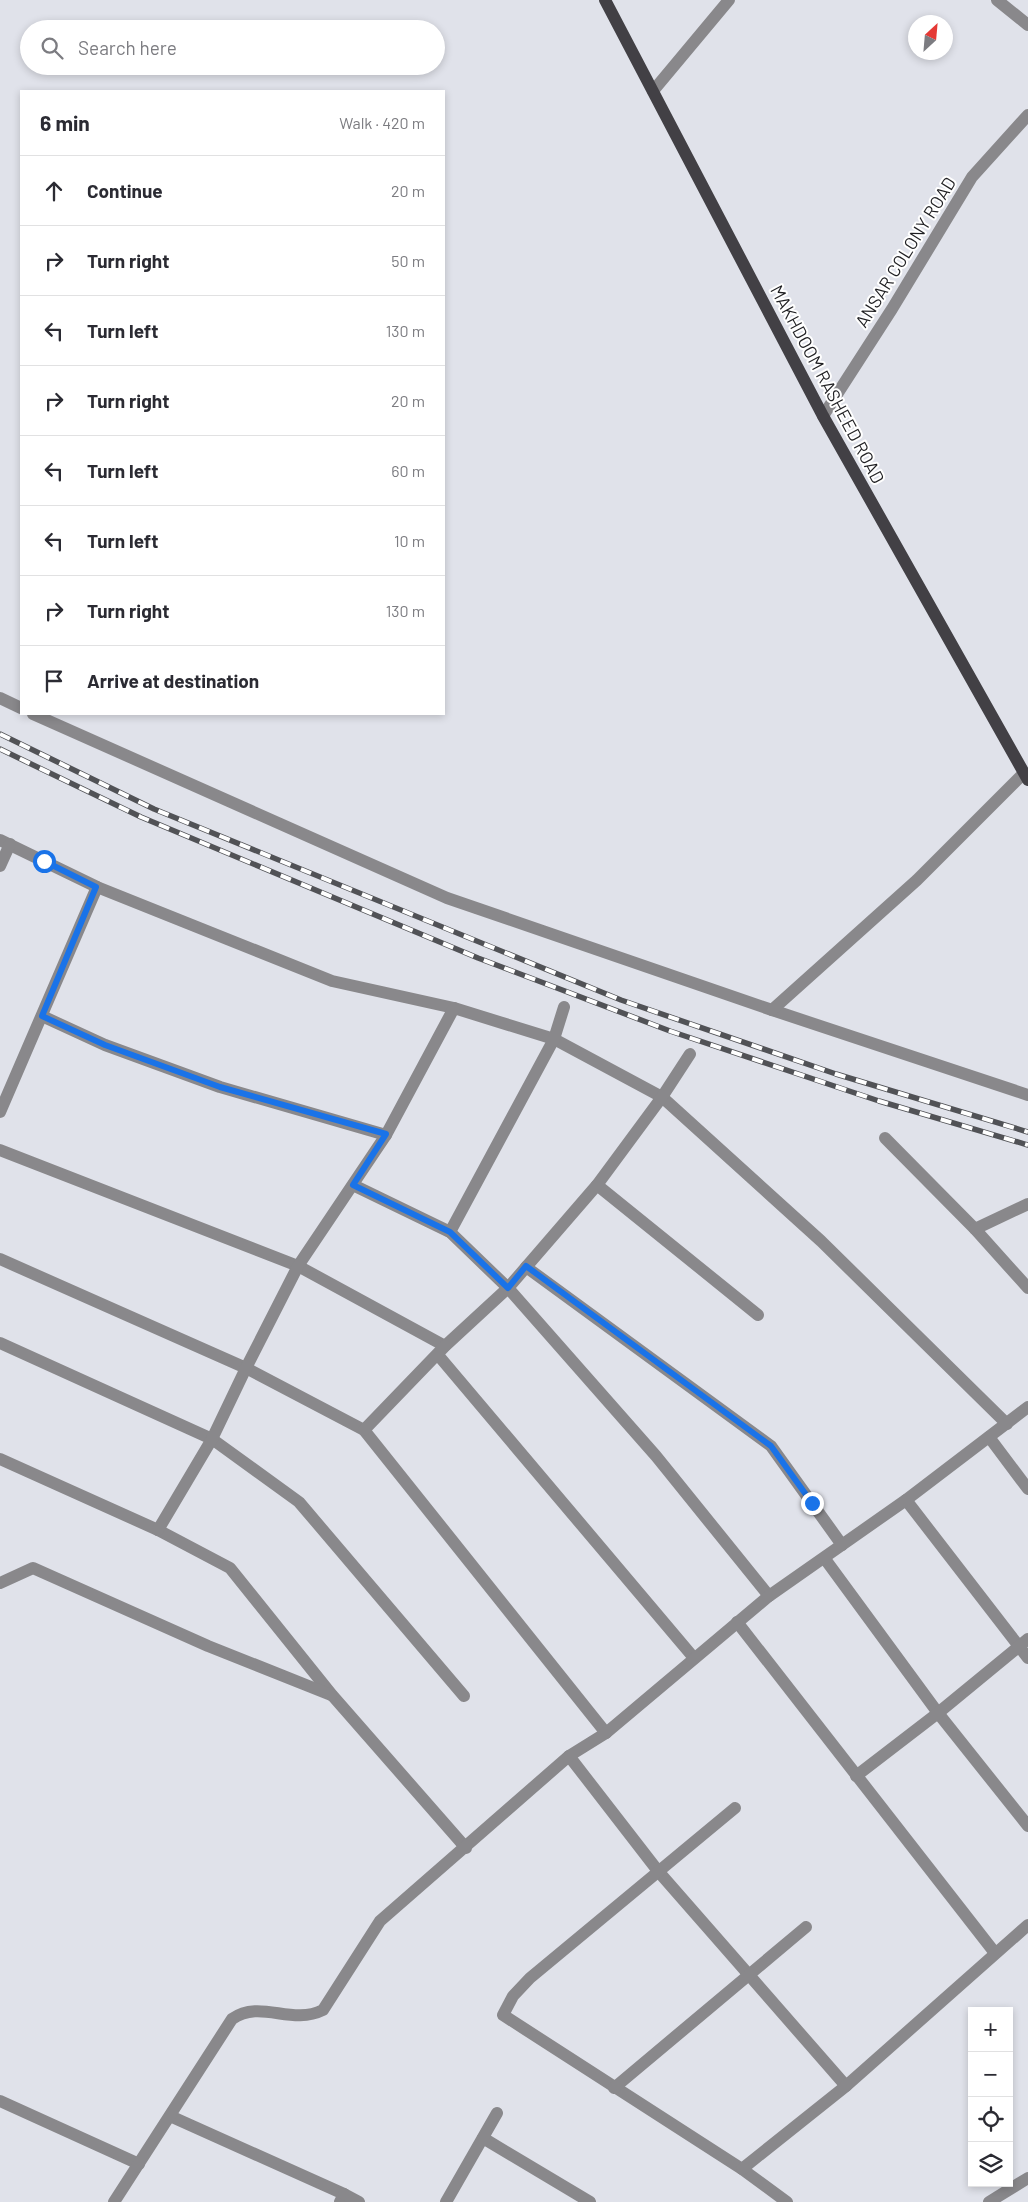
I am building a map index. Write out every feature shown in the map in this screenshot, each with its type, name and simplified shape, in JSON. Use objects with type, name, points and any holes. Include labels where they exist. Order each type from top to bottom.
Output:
[{"type":"main road","name":"MAKHDOOM RASHEED ROAD","points":[[605,0],[823,416],[1026,777]]},
{"type":"street","points":[[653,91],[728,0]]},
{"type":"street","points":[[997,0],[1028,25]]},
{"type":"street","name":"ANSAR COLONY ROAD","points":[[823,416],[892,308],[972,176],[1028,115]]},
{"type":"street","points":[[0,698],[20,708]]},
{"type":"street","points":[[35,715],[447,898],[1028,1096]]},
{"type":"street","points":[[772,1010],[917,880],[1026,777]]},
{"type":"street","points":[[0,866],[5,842],[96,887],[332,981],[454,1008],[554,1039],[662,1097],[822,1241],[1007,1424]]},
{"type":"street","points":[[0,1112],[96,887]]},
{"type":"street","points":[[450,1232],[554,1039],[564,1007]]},
{"type":"street","points":[[158,1530],[212,1440],[298,1266],[386,1134],[454,1008]]},
{"type":"street","points":[[42,1016],[105,1045],[220,1087],[386,1134]]},
{"type":"street","points":[[364,1430],[508,1288],[597,1185],[662,1097],[690,1054]]},
{"type":"street","points":[[885,1138],[975,1229],[1028,1288]]},
{"type":"street","points":[[0,1150],[298,1266],[442,1351],[694,1658]]},
{"type":"street","points":[[353,1185],[450,1232],[508,1288],[656,1456],[769,1596]]},
{"type":"street","points":[[597,1185],[758,1315]]},
{"type":"street","points":[[975,1229],[1028,1204]]},
{"type":"street","points":[[0,1260],[246,1368],[364,1430],[606,1733]]},
{"type":"street","points":[[526,1266],[771,1446],[842,1545]]},
{"type":"street","points":[[0,1343],[212,1440],[299,1502],[464,1696]]},
{"type":"street","points":[[114,2202],[232,2019],[242,2012],[254,2011],[311,2016],[322,2010],[380,1921],[466,1848],[569,1756],[606,1733],[769,1596],[825,1559],[906,1500],[1028,1407]]},
{"type":"street","points":[[989,1437],[1028,1489]]},
{"type":"street","points":[[0,1459],[158,1530],[230,1568],[332,1695],[466,1848]]},
{"type":"street","points":[[906,1500],[1023,1642],[1028,1658]]},
{"type":"street","points":[[825,1559],[938,1713],[1028,1826]]},
{"type":"street","points":[[0,1583],[33,1568],[208,1646],[332,1695]]},
{"type":"street","points":[[738,1622],[856,1776],[995,1952]]},
{"type":"street","points":[[856,1776],[938,1713],[1023,1642]]},
{"type":"street","points":[[569,1756],[658,1871],[846,2086]]},
{"type":"street","points":[[735,1808],[530,1978],[513,1996],[503,2015],[742,2169],[787,2202]]},
{"type":"street","points":[[742,2169],[846,2086],[995,1952],[1028,1925]]},
{"type":"street","points":[[614,2088],[806,1927]]},
{"type":"street","points":[[0,2101],[139,2164]]},
{"type":"street","points":[[446,2202],[497,2113]]},
{"type":"street","points":[[170,2116],[342,2198],[359,2202]]},
{"type":"street","points":[[483,2138],[590,2202]]},
{"type":"street","points":[[989,2202],[1028,2178]]},
{"type":"railway","points":[[0,734],[154,809],[621,1000],[836,1074],[1028,1132]]},
{"type":"railway","points":[[0,749],[141,817],[478,958],[670,1031],[879,1101],[1028,1145]]},
{"type":"route","points":[[44,861],[96,887],[42,1016],[105,1045],[220,1087],[386,1134],[353,1185],[450,1232],[508,1288],[526,1266],[771,1446],[812,1503]]}]
